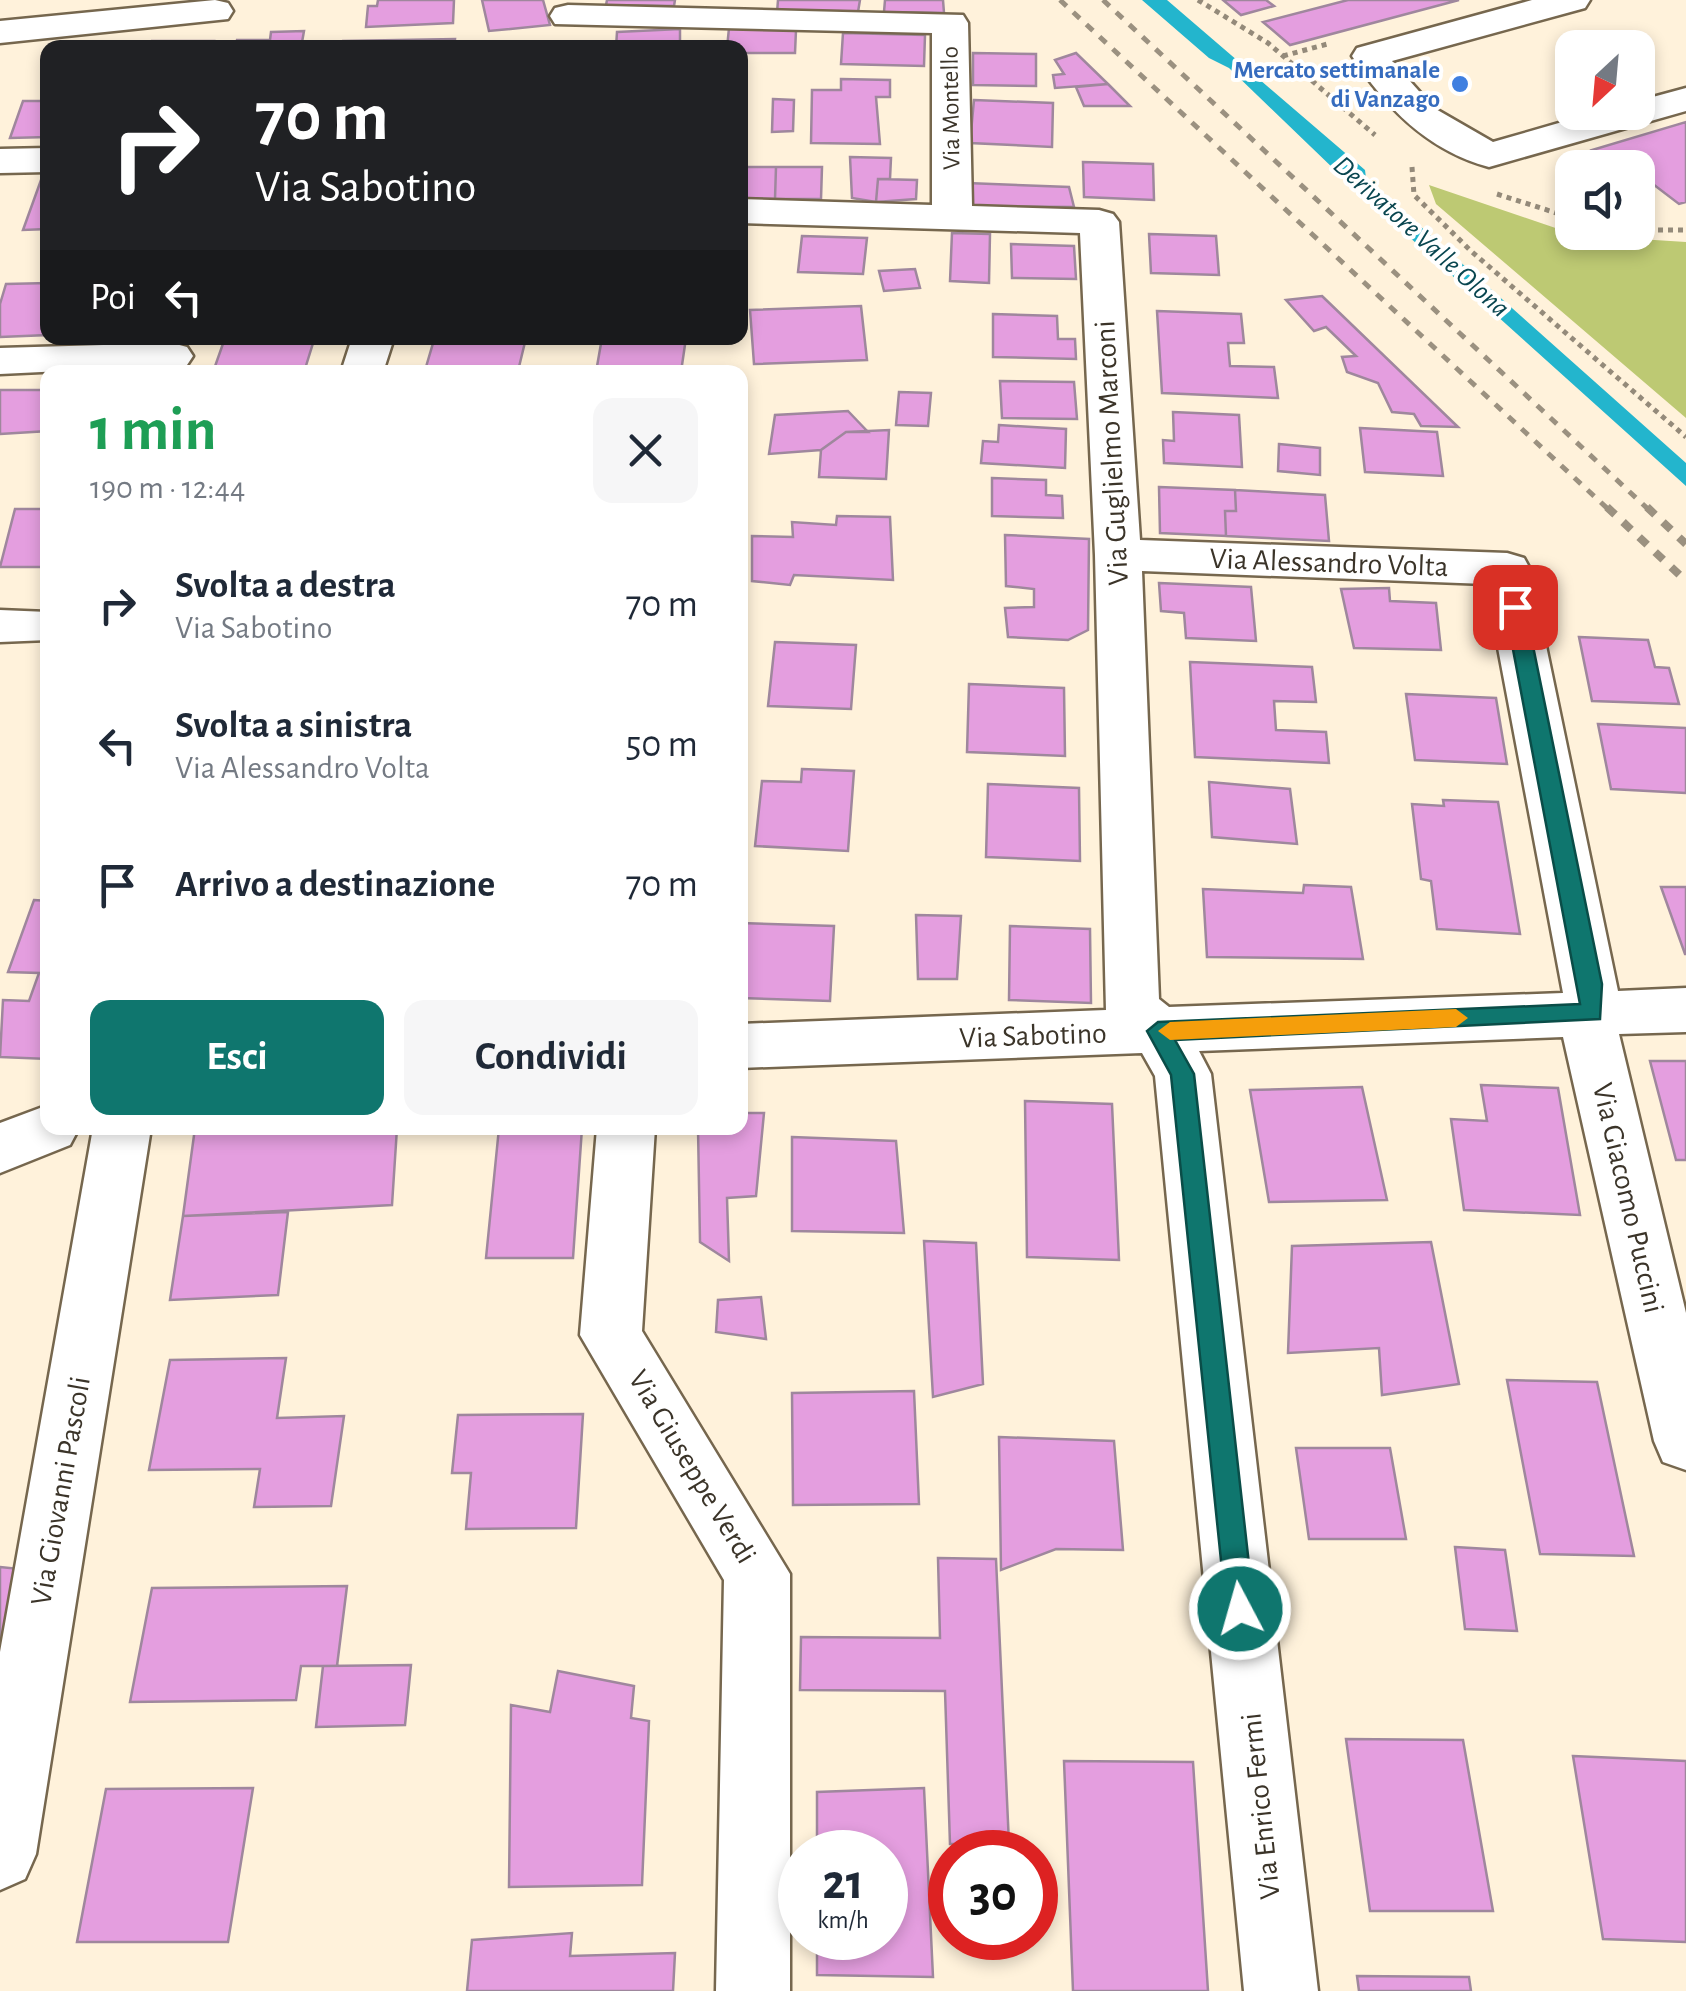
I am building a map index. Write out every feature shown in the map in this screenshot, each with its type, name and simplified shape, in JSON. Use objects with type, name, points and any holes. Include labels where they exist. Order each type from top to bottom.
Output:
[{"type":"street","points":[[1572,0],[1370,56],[1396,98],[1430,125],[1488,155],[1686,99]]},
{"type":"street","points":[[0,32],[216,11]]},
{"type":"street","name":"Via Montello","points":[[570,21],[950,23],[952,216]]},
{"type":"street","points":[[0,161],[40,160]]},
{"type":"street","name":"Via Guglielmo Marconi","points":[[748,212],[1099,222],[1118,555],[1132,1007],[1158,1031]]},
{"type":"street","points":[[0,361],[172,356]]},
{"type":"street","name":"Via Alessandro Volta","points":[[1118,555],[1507,569],[1590,984],[1592,1012]]},
{"type":"street","name":"Via Sabotino","points":[[748,1046],[1686,1010]]},
{"type":"street","name":"Via Giacomo Puccini","points":[[1592,1012],[1591,1043],[1686,1441]]},
{"type":"street","name":"Via Enrico Fermi","points":[[1158,1031],[1183,1074],[1281,1991]]},
{"type":"street","points":[[0,1149],[40,1132]]},
{"type":"street","name":"Via Giovanni Pascoli","points":[[0,1854],[121,1135]]},
{"type":"street","name":"Via Giuseppe Verdi","points":[[625,1135],[611,1335],[757,1574],[753,1991]]},
{"type":"path","points":[[1412,167],[1414,195],[1471,250],[1686,437]]},
{"type":"path","points":[[1655,230],[1686,230]]},
{"type":"green space","points":[[1429,185],[1555,228],[1555,250],[1655,250],[1655,240],[1686,242],[1686,418],[1436,204]]},
{"type":"water","name":"Derivatore Valle Olona","points":[[1142,0],[1167,0],[1365,170],[1366,178],[1686,463],[1686,486],[1337,172],[1229,68],[1209,58]]},
{"type":"building","points":[[378,0],[454,0],[453,23],[366,27],[368,6],[377,6]]},
{"type":"building","points":[[482,0],[543,0],[550,25],[489,31]]},
{"type":"building","points":[[607,0],[675,0],[674,6],[606,5]]},
{"type":"building","points":[[778,0],[860,0],[858,12],[777,13]]},
{"type":"building","points":[[885,0],[943,0],[944,13],[884,12]]},
{"type":"building","points":[[1223,0],[1266,0],[1274,6],[1241,15]]},
{"type":"building","points":[[1348,0],[1459,0],[1290,45],[1263,22]]},
{"type":"building","points":[[729,28],[796,30],[795,53],[748,53],[748,40],[728,40]]},
{"type":"building","points":[[680,29],[680,40],[616,40],[617,32]]},
{"type":"building","points":[[304,31],[302,40],[270,40],[271,32]]},
{"type":"building","points":[[843,33],[925,35],[924,66],[841,64]]},
{"type":"building","points":[[973,53],[1036,54],[1036,86],[973,85]]},
{"type":"building","points":[[1076,53],[1108,84],[1055,88],[1053,75],[1064,74],[1055,60]]},
{"type":"building","points":[[841,79],[890,80],[890,97],[876,97],[880,144],[811,143],[812,90],[841,90]]},
{"type":"building","points":[[1108,84],[1130,106],[1084,106],[1076,87]]},
{"type":"building","points":[[773,99],[794,100],[793,131],[772,132]]},
{"type":"building","points":[[974,100],[1053,103],[1052,147],[970,143]]},
{"type":"building","points":[[23,101],[40,101],[40,137],[10,138]]},
{"type":"building","points":[[1686,122],[1686,202],[1679,204],[1655,186],[1655,150],[1592,150]]},
{"type":"building","points":[[850,157],[891,158],[890,179],[878,179],[876,202],[852,198]]},
{"type":"building","points":[[1083,162],[1153,164],[1154,200],[1084,197]]},
{"type":"building","points":[[748,167],[776,167],[775,199],[748,198]]},
{"type":"building","points":[[776,167],[822,167],[821,199],[775,199]]},
{"type":"building","points":[[878,179],[917,180],[916,199],[876,202]]},
{"type":"building","points":[[40,183],[40,229],[23,230]]},
{"type":"building","points":[[967,183],[1069,187],[1074,207],[968,206]]},
{"type":"building","points":[[952,233],[990,234],[989,283],[950,281]]},
{"type":"building","points":[[1149,234],[1216,236],[1219,275],[1151,273]]},
{"type":"building","points":[[802,236],[867,238],[863,274],[798,272]]},
{"type":"building","points":[[1011,244],[1074,246],[1076,279],[1012,278]]},
{"type":"building","points":[[915,269],[920,288],[884,291],[879,271]]},
{"type":"building","points":[[40,283],[40,335],[0,337],[0,304],[6,284]]},
{"type":"building","points":[[1322,296],[1458,427],[1421,426],[1414,414],[1392,412],[1378,383],[1347,372],[1342,357],[1356,356],[1326,327],[1314,331],[1286,300]]},
{"type":"building","points":[[861,306],[867,360],[754,364],[750,310]]},
{"type":"building","points":[[1157,311],[1241,314],[1244,343],[1228,343],[1230,366],[1274,367],[1278,398],[1162,393]]},
{"type":"building","points":[[993,314],[1057,316],[1058,339],[1075,339],[1076,359],[993,357]]},
{"type":"building","points":[[223,345],[312,345],[306,365],[215,365]]},
{"type":"building","points":[[433,345],[524,345],[519,365],[427,365]]},
{"type":"building","points":[[601,345],[685,345],[682,365],[597,365]]},
{"type":"building","points":[[1000,381],[1074,382],[1077,419],[1002,418]]},
{"type":"building","points":[[0,390],[40,390],[40,432],[0,434]]},
{"type":"building","points":[[899,392],[931,393],[928,426],[896,425]]},
{"type":"building","points":[[848,411],[868,432],[846,432],[821,450],[769,454],[775,415]]},
{"type":"building","points":[[1173,412],[1239,415],[1242,467],[1164,463],[1163,440],[1174,441]]},
{"type":"building","points":[[999,425],[1066,429],[1065,468],[981,463],[983,441],[998,442]]},
{"type":"building","points":[[1360,428],[1437,432],[1443,476],[1365,472]]},
{"type":"building","points":[[889,430],[886,479],[819,477],[821,450],[846,432]]},
{"type":"building","points":[[1279,444],[1320,448],[1320,475],[1278,471]]},
{"type":"building","points":[[992,478],[1046,480],[1046,495],[1062,496],[1063,518],[992,516]]},
{"type":"building","points":[[1159,487],[1235,490],[1236,511],[1225,511],[1226,536],[1160,533]]},
{"type":"building","points":[[1235,490],[1325,495],[1329,541],[1226,536],[1225,511],[1236,511]]},
{"type":"building","points":[[15,509],[40,509],[40,567],[0,567]]},
{"type":"building","points":[[837,516],[890,517],[893,580],[794,575],[790,585],[752,581],[752,536],[793,537],[792,522],[836,525]]},
{"type":"building","points":[[1005,535],[1089,539],[1088,630],[1068,640],[1008,637],[1005,608],[1034,607],[1034,589],[1006,586]]},
{"type":"building","points":[[1159,583],[1251,587],[1256,641],[1186,638],[1184,613],[1161,611]]},
{"type":"building","points":[[1389,588],[1390,601],[1436,603],[1441,650],[1354,648],[1341,589]]},
{"type":"building","points":[[1579,637],[1648,640],[1655,667],[1669,668],[1679,704],[1592,701]]},
{"type":"building","points":[[775,642],[856,645],[851,709],[768,706]]},
{"type":"building","points":[[1190,662],[1312,667],[1316,702],[1274,701],[1276,730],[1326,732],[1329,763],[1195,757]]},
{"type":"building","points":[[969,684],[1064,688],[1065,756],[967,752]]},
{"type":"building","points":[[1406,694],[1496,698],[1507,764],[1415,760]]},
{"type":"building","points":[[1598,724],[1686,728],[1686,793],[1611,789]]},
{"type":"building","points":[[802,769],[854,771],[848,851],[755,846],[762,781],[801,782]]},
{"type":"building","points":[[1209,782],[1290,789],[1297,844],[1212,837]]},
{"type":"building","points":[[988,784],[1079,788],[1080,861],[986,857]]},
{"type":"building","points":[[1443,800],[1498,802],[1520,934],[1437,929],[1431,881],[1421,879],[1412,804],[1444,806]]},
{"type":"building","points":[[1304,885],[1351,887],[1363,959],[1207,957],[1203,889],[1303,893]]},
{"type":"building","points":[[1661,887],[1686,887],[1686,954],[1685,954]]},
{"type":"building","points":[[34,900],[40,900],[40,1059],[0,1057],[3,1000],[29,1001],[39,973],[8,972]]},
{"type":"building","points":[[916,915],[961,916],[957,979],[918,979]]},
{"type":"building","points":[[748,923],[834,926],[830,1001],[748,998]]},
{"type":"building","points":[[1010,926],[1090,929],[1091,1003],[1009,1000]]},
{"type":"building","points":[[1650,1061],[1686,1061],[1686,1160],[1676,1160]]},
{"type":"building","points":[[1481,1085],[1558,1088],[1580,1215],[1464,1210],[1451,1119],[1487,1121]]},
{"type":"building","points":[[1362,1087],[1387,1200],[1269,1202],[1250,1090]]},
{"type":"building","points":[[1025,1101],[1112,1104],[1119,1260],[1027,1257]]},
{"type":"building","points":[[748,1113],[764,1113],[756,1196],[727,1198],[729,1261],[700,1242],[698,1135],[748,1135]]},
{"type":"building","points":[[194,1135],[397,1135],[392,1205],[183,1216]]},
{"type":"building","points":[[498,1135],[582,1135],[573,1258],[486,1258]]},
{"type":"building","points":[[792,1137],[896,1141],[904,1233],[792,1231]]},
{"type":"building","points":[[288,1212],[278,1295],[170,1300],[183,1216]]},
{"type":"building","points":[[924,1241],[976,1243],[983,1384],[933,1397]]},
{"type":"building","points":[[1431,1242],[1459,1384],[1382,1395],[1379,1348],[1288,1353],[1292,1246]]},
{"type":"building","points":[[761,1297],[766,1339],[716,1332],[718,1300]]},
{"type":"building","points":[[286,1358],[277,1418],[344,1416],[331,1506],[254,1507],[260,1469],[149,1470],[170,1360]]},
{"type":"building","points":[[1507,1380],[1597,1382],[1634,1556],[1540,1554]]},
{"type":"building","points":[[914,1391],[919,1504],[793,1505],[792,1393]]},
{"type":"building","points":[[583,1414],[576,1528],[466,1529],[471,1473],[452,1473],[458,1415]]},
{"type":"building","points":[[999,1437],[1114,1441],[1123,1550],[1056,1549],[1001,1570]]},
{"type":"building","points":[[1296,1448],[1390,1448],[1406,1539],[1309,1539]]},
{"type":"building","points":[[1455,1547],[1505,1550],[1517,1631],[1465,1629]]},
{"type":"building","points":[[938,1558],[996,1559],[1008,1830],[950,1830],[945,1691],[800,1690],[801,1637],[940,1638]]},
{"type":"building","points":[[0,1567],[20,1569],[0,1704]]},
{"type":"building","points":[[347,1586],[337,1666],[301,1666],[296,1700],[130,1702],[152,1588]]},
{"type":"building","points":[[411,1665],[405,1725],[316,1727],[323,1666]]},
{"type":"building","points":[[558,1671],[634,1686],[631,1718],[649,1721],[642,1885],[509,1887],[511,1705],[550,1712]]},
{"type":"building","points":[[1346,1739],[1463,1740],[1493,1911],[1370,1911]]},
{"type":"building","points":[[1573,1756],[1686,1761],[1686,1942],[1603,1939]]},
{"type":"building","points":[[1064,1761],[1193,1762],[1208,1991],[1073,1991]]},
{"type":"building","points":[[253,1788],[228,1942],[77,1942],[106,1789]]},
{"type":"building","points":[[924,1788],[928,1960],[932,1960],[933,1977],[817,1975],[817,1960],[908,1960],[908,1830],[817,1830],[817,1792]]},
{"type":"building","points":[[572,1933],[570,1956],[675,1953],[673,1991],[467,1991],[472,1940]]},
{"type":"building","points":[[1357,1976],[1469,1977],[1471,1991],[1359,1991]]},
{"type":"railway","points":[[1060,0],[1609,510]]},
{"type":"railway","points":[[1103,0],[1649,510]]},
{"type":"railway","points":[[1607,507],[1686,581]]},
{"type":"railway","points":[[1647,507],[1686,544]]},
{"type":"slow traffic","points":[[1170,1031],[1456,1018]]},
{"type":"place","name":"Mercato settimanale di Vanzago","points":[[1460,84]]},
{"type":"route","points":[[1240,1609],[1183,1074],[1158,1031],[1592,1012],[1590,984],[1515,607]]}]
